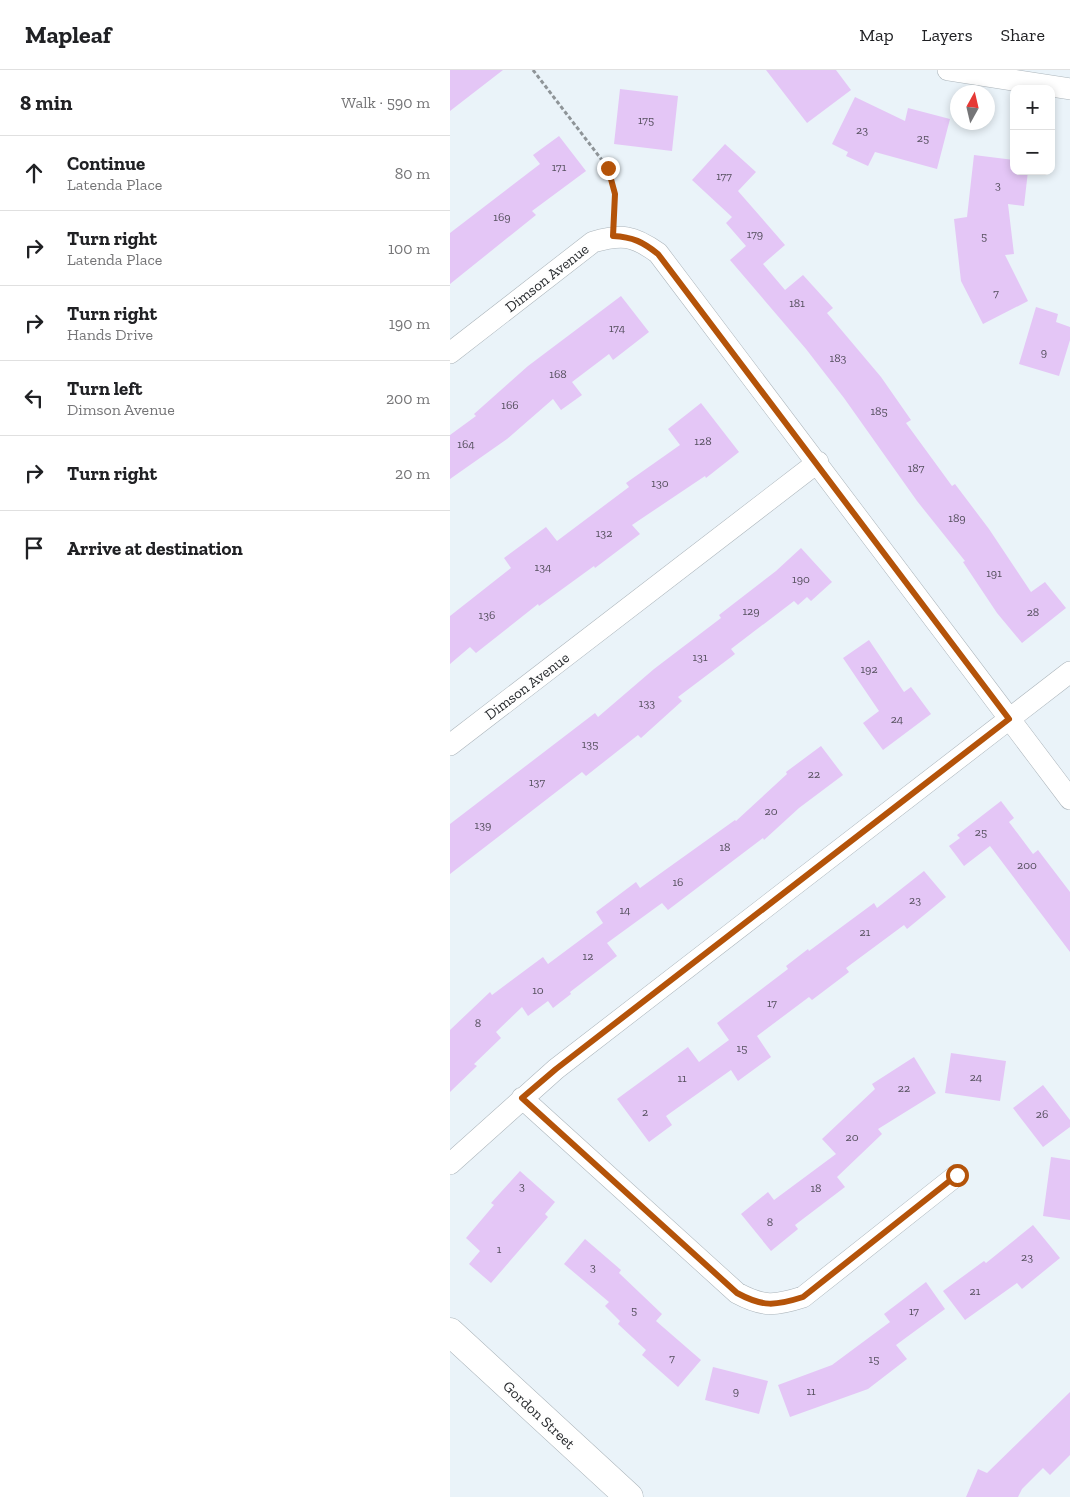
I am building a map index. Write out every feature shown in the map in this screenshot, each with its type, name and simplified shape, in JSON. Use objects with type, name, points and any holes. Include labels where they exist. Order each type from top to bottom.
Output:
[{"type":"main road","name":"Gordon Street","points":[[450,1332],[629,1497]]},
{"type":"street","points":[[948,70],[1070,88]]},
{"type":"street","name":"Dimson Avenue","points":[[450,353],[592,242],[613,236],[630,237],[642,241],[658,254],[818,462],[1070,799]]},
{"type":"street","name":"Dimson Avenue","points":[[450,745],[818,462]]},
{"type":"street","points":[[450,1164],[556,1069],[1070,672]]},
{"type":"street","points":[[522,1098],[737,1293],[754,1303],[775,1305],[803,1297],[957,1175]]},
{"type":"path","points":[[533,70],[608,168],[615,194],[613,236]]},
{"type":"building","points":[[450,70],[503,70],[450,111]]},
{"type":"building","points":[[766,70],[836,70],[851,90],[807,123]]},
{"type":"building","points":[[620,89],[678,96],[672,151],[614,144]]},
{"type":"building","points":[[855,97],[905,121],[908,108],[950,119],[937,169],[875,152],[868,166],[846,156],[848,152],[832,144]]},
{"type":"building","points":[[559,136],[586,171],[532,211],[536,215],[450,284],[450,233],[540,164],[533,155]]},
{"type":"building","points":[[725,144],[756,172],[738,191],[785,245],[763,264],[785,290],[803,275],[833,308],[827,313],[881,377],[911,420],[906,423],[952,486],[955,484],[989,529],[1031,592],[1045,582],[1066,608],[1022,643],[997,613],[963,562],[965,561],[917,501],[844,398],[806,349],[730,260],[746,246],[726,223],[732,217],[692,180]]},
{"type":"building","points":[[974,155],[1010,160],[1010,175],[1028,175],[1024,206],[1008,204],[1014,254],[1005,255],[1028,301],[983,324],[961,281],[954,219],[967,217]]},
{"type":"building","points":[[621,296],[649,332],[613,360],[609,354],[572,382],[582,395],[561,410],[553,399],[507,439],[450,479],[450,435],[476,416],[474,414],[528,366]]},
{"type":"building","points":[[1036,307],[1058,314],[1056,322],[1070,327],[1070,340],[1059,376],[1019,364]]},
{"type":"building","points":[[701,403],[739,452],[706,478],[705,476],[632,525],[640,534],[595,568],[594,566],[539,606],[538,604],[476,653],[470,647],[450,664],[450,616],[511,568],[504,558],[546,527],[557,541],[629,487],[626,483],[680,445],[668,429]]},
{"type":"building","points":[[801,548],[832,582],[811,601],[807,597],[798,605],[794,601],[731,649],[735,654],[678,697],[682,701],[641,738],[638,735],[586,776],[582,772],[450,874],[450,824],[595,713],[598,717],[654,669],[721,618],[719,615],[776,571]]},
{"type":"building","points":[[869,640],[904,692],[911,687],[931,714],[883,750],[863,723],[879,711],[843,658]]},
{"type":"building","points":[[821,746],[843,775],[799,808],[764,840],[763,838],[668,910],[662,903],[607,943],[617,956],[570,992],[571,994],[553,1008],[548,1001],[528,1016],[522,1007],[496,1032],[501,1038],[474,1064],[477,1066],[450,1092],[450,1030],[490,992],[492,995],[543,957],[548,964],[603,923],[596,912],[636,882],[640,888],[736,821],[787,774],[786,772]]},
{"type":"building","points":[[1001,801],[1014,818],[1009,822],[1033,854],[1038,850],[1070,892],[1070,952],[990,846],[964,866],[949,846],[960,838],[957,835]]},
{"type":"building","points":[[924,871],[946,897],[907,929],[904,925],[846,968],[849,972],[812,1000],[809,997],[757,1036],[771,1057],[738,1081],[731,1070],[666,1116],[672,1125],[649,1142],[617,1099],[688,1047],[699,1062],[729,1040],[717,1023],[788,969],[786,966],[808,949],[809,951],[874,903],[877,908]]},
{"type":"building","points":[[951,1053],[1006,1061],[1000,1101],[945,1093]]},
{"type":"building","points":[[914,1057],[936,1093],[878,1129],[882,1134],[837,1177],[845,1187],[795,1225],[798,1229],[771,1251],[741,1214],[768,1192],[774,1200],[836,1154],[822,1139],[875,1089],[872,1084]]},
{"type":"building","points":[[1043,1085],[1070,1120],[1070,1127],[1043,1147],[1013,1108]]},
{"type":"building","points":[[1051,1157],[1070,1160],[1070,1220],[1043,1216]]},
{"type":"building","points":[[520,1171],[555,1202],[545,1214],[548,1217],[491,1283],[469,1264],[480,1251],[466,1238],[494,1205],[491,1203]]},
{"type":"building","points":[[1033,1225],[1060,1258],[1022,1289],[1017,1283],[965,1320],[943,1291],[984,1261],[986,1263]]},
{"type":"building","points":[[585,1239],[621,1270],[619,1273],[662,1314],[656,1321],[701,1360],[678,1387],[642,1355],[646,1350],[618,1324],[620,1321],[605,1306],[609,1302],[564,1264]]},
{"type":"building","points":[[926,1282],[945,1309],[896,1345],[907,1359],[868,1389],[790,1417],[778,1385],[832,1365],[890,1322],[884,1314]]},
{"type":"building","points":[[713,1367],[768,1381],[759,1414],[705,1400]]},
{"type":"building","points":[[1070,1392],[1070,1455],[1050,1475],[1043,1468],[1022,1489],[1018,1497],[966,1497],[978,1469],[987,1473]]},
{"type":"route","points":[[608,168],[615,194],[613,236],[630,237],[642,241],[658,254],[818,462],[1009,719],[556,1069],[522,1098],[737,1293],[754,1303],[775,1305],[803,1297],[957,1175]]}]
